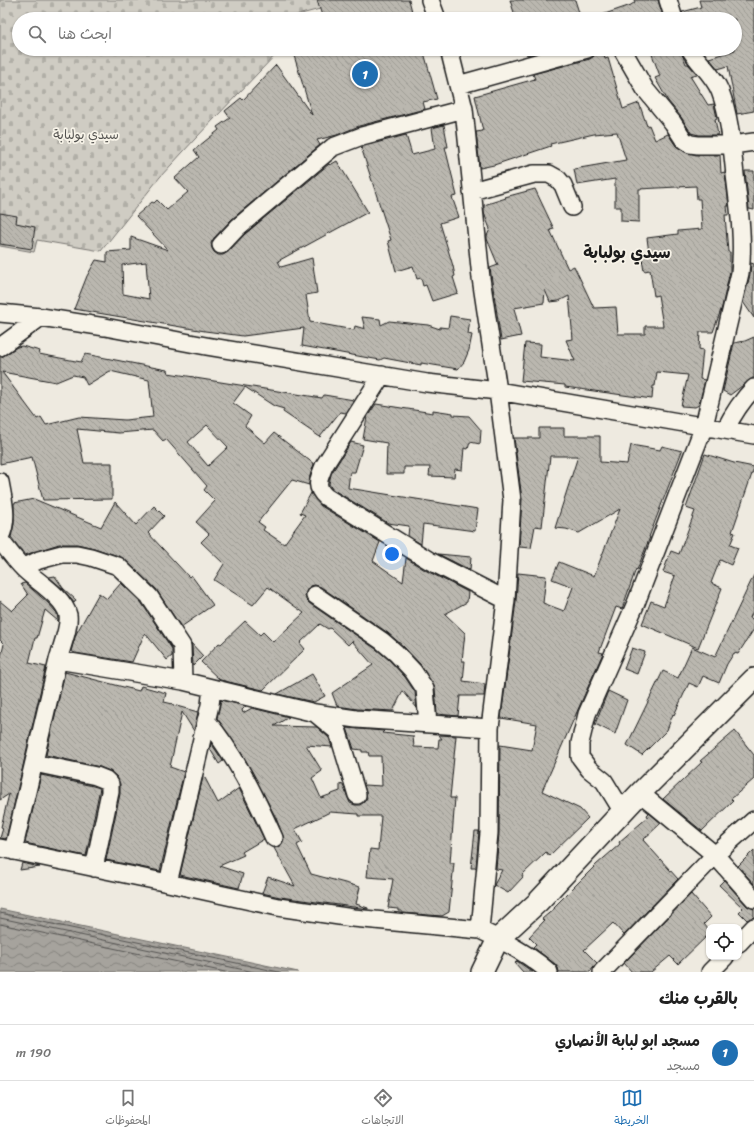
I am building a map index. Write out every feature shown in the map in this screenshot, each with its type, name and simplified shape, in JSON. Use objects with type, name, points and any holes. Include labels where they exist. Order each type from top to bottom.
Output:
[{"type":"main road","points":[[482,972],[498,939],[538,902],[640,793],[754,679]]},
{"type":"street","points":[[430,0],[434,12]]},
{"type":"street","points":[[668,0],[672,12]]},
{"type":"street","points":[[451,56],[464,109],[481,278],[498,391],[512,500],[506,600],[490,728],[489,833],[480,930]]},
{"type":"street","points":[[458,85],[562,56]]},
{"type":"street","points":[[627,56],[645,90],[673,123],[684,140],[690,144],[698,145],[732,145],[754,142]]},
{"type":"street","points":[[623,812],[604,782],[589,769],[580,757],[580,743],[587,714],[636,603],[704,426],[740,273],[741,230],[732,145],[728,123],[720,91],[710,73],[696,56]]},
{"type":"street","points":[[221,245],[238,227],[333,148],[362,136],[464,109]]},
{"type":"street","points":[[472,191],[534,174],[548,174],[558,179],[563,186],[572,207]]},
{"type":"street","points":[[740,273],[754,263]]},
{"type":"street","points":[[0,313],[41,317],[427,383],[498,391],[754,435]]},
{"type":"street","points":[[0,347],[41,317]]},
{"type":"street","points":[[382,375],[324,466],[318,482],[319,488],[326,497],[430,561],[506,600]]},
{"type":"street","points":[[725,430],[731,416],[754,388]]},
{"type":"street","points":[[0,482],[5,520],[3,532],[0,537]]},
{"type":"street","points":[[0,540],[23,568],[60,600],[68,616],[66,631],[34,763],[6,850],[278,907],[346,917],[480,930],[538,963],[549,972]]},
{"type":"street","points":[[23,568],[39,560],[62,554],[77,554],[118,566],[149,596],[182,646],[183,681]]},
{"type":"street","points":[[315,595],[382,641],[409,666],[425,689],[428,724]]},
{"type":"street","points":[[58,660],[183,681],[315,713],[356,719],[490,728]]},
{"type":"street","points":[[168,883],[212,688]]},
{"type":"street","points":[[315,713],[338,732],[357,795]]},
{"type":"street","points":[[206,720],[239,766],[254,794],[274,838]]},
{"type":"street","points":[[34,763],[96,776],[106,780],[110,784],[110,792],[94,868]]},
{"type":"street","points":[[640,793],[715,855],[754,899]]},
{"type":"street","points":[[602,972],[715,855],[754,820]]},
{"type":"street","points":[[742,939],[754,927]]},
{"type":"street","points":[[710,972],[722,960]]},
{"type":"green space","name":"سيدي بولبابة","points":[[0,0],[317,0],[320,9],[309,12],[12,12],[12,56],[274,56],[160,177],[101,251],[37,240],[34,252],[0,246]]},
{"type":"water","points":[[0,909],[298,972],[0,972]]},
{"type":"building","points":[[317,0],[409,0],[412,12],[321,12]]},
{"type":"building","points":[[510,0],[575,0],[579,12],[514,12]]},
{"type":"building","points":[[634,0],[658,0],[662,12],[611,12],[631,5],[635,2]]},
{"type":"building","points":[[699,0],[754,0],[754,111],[737,114],[728,66],[718,69],[709,58],[716,56],[742,56],[742,12],[682,12],[701,7]]},
{"type":"building","points":[[294,56],[425,56],[437,99],[423,102],[425,109],[359,126],[337,135],[317,140],[320,145],[231,220],[214,238],[211,243],[214,252],[218,255],[223,255],[228,252],[245,234],[329,164],[330,165],[337,161],[368,212],[278,261],[281,267],[312,258],[317,293],[306,295],[310,322],[354,330],[355,326],[365,329],[362,317],[380,319],[381,325],[389,321],[428,325],[440,329],[440,327],[448,328],[450,316],[470,319],[468,334],[472,335],[469,350],[464,362],[458,369],[421,363],[421,365],[384,358],[380,360],[302,346],[304,328],[243,336],[74,309],[87,276],[96,260],[107,262],[107,252],[131,250],[131,237],[168,250],[136,216],[152,202],[154,203],[157,200],[167,210],[188,192],[175,178],[199,157],[194,150],[219,130],[217,127],[230,118],[225,111],[241,98],[243,100],[276,65],[312,115]],"holes":[[[146,262],[149,299],[123,294],[122,265]]]},
{"type":"building","points":[[594,56],[604,56],[605,59],[608,58],[623,109],[639,103],[647,126],[649,125],[655,140],[668,134],[676,146],[685,152],[697,155],[720,155],[721,173],[725,172],[729,206],[727,206],[728,215],[725,215],[728,252],[730,252],[730,271],[722,307],[713,332],[700,332],[699,349],[703,350],[700,379],[705,380],[699,405],[695,407],[681,406],[688,375],[657,372],[655,386],[653,386],[652,399],[565,387],[565,385],[521,381],[525,343],[541,344],[540,357],[575,361],[566,340],[573,339],[569,296],[559,301],[550,302],[545,290],[544,303],[514,308],[521,336],[501,340],[490,268],[498,265],[487,239],[490,229],[484,213],[484,205],[506,198],[505,197],[535,189],[554,229],[550,230],[568,269],[574,266],[594,308],[616,307],[618,334],[645,334],[645,326],[663,326],[658,295],[654,296],[650,270],[644,271],[641,254],[649,253],[647,238],[678,234],[678,231],[702,229],[700,199],[697,199],[696,186],[639,189],[639,222],[621,221],[621,207],[615,207],[615,179],[577,185],[574,169],[626,160],[617,132],[594,134],[550,144],[551,146],[494,165],[480,168],[476,132],[483,131],[475,96],[535,79],[533,74],[590,59]]},
{"type":"building","points":[[653,56],[683,56],[686,64],[688,64],[697,74],[690,76],[708,105],[714,104],[718,135],[699,135],[691,133],[681,117],[668,101],[655,78],[660,76]]},
{"type":"building","points":[[444,125],[448,147],[445,147],[457,196],[452,197],[459,217],[440,223],[453,266],[455,276],[453,277],[458,293],[432,301],[426,285],[423,286],[421,278],[417,279],[413,266],[396,271],[388,241],[391,240],[361,147],[406,135],[412,155],[435,149],[432,128]]},
{"type":"building","points":[[745,171],[754,171],[754,210],[749,209]]},
{"type":"building","points":[[0,213],[17,216],[16,223],[35,227],[32,249],[0,244]]},
{"type":"building","points":[[751,263],[754,264],[754,318],[743,302],[750,275]]},
{"type":"building","points":[[754,337],[754,377],[730,395],[723,391],[734,343],[745,341]]},
{"type":"building","points":[[22,346],[40,351],[39,354],[81,362],[85,354],[167,370],[168,373],[195,378],[322,398],[324,395],[354,400],[346,413],[340,412],[320,437],[283,412],[284,409],[274,406],[245,387],[233,403],[251,416],[245,426],[265,443],[274,433],[314,464],[309,485],[292,480],[258,522],[265,527],[263,530],[284,544],[305,515],[300,513],[311,493],[321,506],[380,542],[373,561],[403,582],[406,558],[425,570],[468,592],[467,602],[445,614],[465,633],[462,661],[465,661],[463,681],[485,684],[484,696],[460,696],[458,716],[437,714],[435,688],[420,664],[403,646],[388,633],[321,587],[315,585],[310,586],[307,590],[305,595],[306,600],[376,649],[389,660],[405,677],[415,692],[417,708],[403,691],[393,711],[357,709],[337,706],[332,693],[373,665],[352,641],[348,645],[330,628],[328,629],[320,624],[300,643],[305,649],[263,690],[220,680],[201,662],[219,643],[221,644],[245,621],[260,635],[263,632],[273,642],[304,613],[268,587],[253,605],[214,580],[224,564],[201,542],[209,534],[196,522],[215,501],[204,490],[207,486],[166,439],[163,441],[153,430],[119,433],[77,429],[84,463],[112,463],[112,499],[43,500],[32,457],[0,464],[0,358],[17,347]],"holes":[[[110,371],[149,380],[153,417],[125,420],[79,417],[46,425],[41,417],[37,419],[2,372],[56,382],[73,375],[83,377],[87,385]],[[207,425],[228,447],[208,466],[188,442]]]},
{"type":"building","points":[[376,404],[433,413],[433,410],[453,413],[453,415],[469,416],[481,430],[480,444],[470,442],[468,449],[464,448],[462,470],[455,469],[454,477],[429,476],[430,467],[404,467],[404,474],[386,474],[387,443],[363,439],[367,417]]},
{"type":"building","points":[[539,428],[564,428],[564,436],[600,436],[600,462],[627,464],[631,445],[660,450],[662,446],[682,451],[622,609],[616,607],[599,652],[603,653],[542,791],[580,809],[588,818],[549,856],[546,852],[522,875],[523,877],[508,893],[494,885],[502,870],[496,869],[499,833],[500,745],[532,750],[537,724],[501,718],[516,601],[518,573],[546,576],[543,603],[564,611],[573,587],[552,579],[559,562],[594,576],[620,509],[579,533],[566,529],[555,528],[578,456],[550,456],[542,527],[535,526],[531,548],[519,547],[522,499],[514,438],[539,438]]},
{"type":"building","points":[[351,442],[363,445],[355,472],[350,472],[348,488],[478,509],[475,531],[423,524],[421,544],[408,536],[409,526],[388,523],[332,489],[329,484],[331,474]]},
{"type":"building","points":[[705,454],[754,468],[732,532],[735,533],[730,545],[738,548],[731,565],[720,560],[711,583],[722,588],[698,648],[642,624],[651,601],[664,606],[675,576],[663,572],[671,551],[679,554],[695,511],[686,508]]},
{"type":"building","points":[[34,499],[101,527],[115,502],[136,525],[154,506],[164,516],[148,533],[189,577],[191,575],[213,605],[181,627],[156,589],[121,557],[77,544],[59,544],[25,555],[11,537],[14,524],[14,503]]},
{"type":"building","points":[[438,554],[471,557],[470,570]]},
{"type":"building","points":[[754,575],[754,608],[750,618],[754,619],[754,629],[738,654],[734,653],[727,664],[719,683],[703,676],[698,687],[689,683],[674,715],[673,714],[667,730],[642,755],[627,745],[663,671],[678,678],[692,647],[715,657]]},
{"type":"building","points":[[55,576],[63,588],[76,600],[74,603],[63,589],[49,577]]},
{"type":"building","points":[[25,583],[57,613],[58,621],[45,610],[37,638],[35,638],[29,663],[46,667],[6,839],[0,838],[3,828],[1,827],[9,794],[0,800],[0,661],[4,644],[0,640],[0,601],[12,611],[28,595],[21,584]]},
{"type":"building","points":[[121,583],[141,602],[172,649],[172,656],[167,660],[145,633],[132,662],[75,653],[71,651],[76,634],[99,593],[107,599]]},
{"type":"building","points":[[191,643],[203,656],[193,666],[192,646]]},
{"type":"building","points":[[632,648],[645,652],[637,674],[624,669]]},
{"type":"building","points":[[65,672],[139,691],[141,686],[166,693],[164,702],[198,712],[194,731],[182,712],[170,767],[184,772],[160,871],[106,860],[120,794],[120,784],[117,777],[110,771],[100,767],[46,755]]},
{"type":"building","points":[[312,674],[325,696],[314,702],[277,694]]},
{"type":"building","points":[[608,691],[627,700],[615,734],[595,724]]},
{"type":"building","points":[[221,700],[246,706],[242,710],[243,713],[252,708],[289,717],[274,726],[317,727],[329,738],[332,747],[306,745],[322,771],[312,778],[321,798],[340,791],[340,784],[343,785],[350,803],[355,805],[360,805],[367,798],[364,785],[382,786],[381,756],[369,756],[368,752],[362,752],[362,750],[354,749],[347,728],[384,731],[382,733],[413,736],[414,747],[438,748],[439,739],[442,739],[439,735],[456,736],[450,798],[455,798],[450,863],[454,863],[449,912],[442,916],[402,913],[402,911],[398,911],[398,909],[388,908],[393,879],[367,877],[370,849],[378,850],[381,816],[358,816],[358,814],[330,812],[295,829],[302,842],[297,845],[311,874],[360,887],[356,904],[368,909],[280,897],[262,893],[268,877],[295,886],[274,848],[282,844],[284,839],[276,818],[244,757],[217,718]]},
{"type":"building","points":[[735,731],[754,755],[754,779],[731,799],[733,801],[702,831],[663,799],[702,762],[700,761]]},
{"type":"building","points":[[211,743],[223,761],[219,764],[210,749]]},
{"type":"building","points":[[41,775],[100,788],[86,856],[25,843]]},
{"type":"building","points":[[203,777],[205,778],[218,803],[239,788],[264,839],[242,852],[244,855],[219,866],[243,874],[239,888],[180,875]]},
{"type":"building","points":[[649,813],[661,823],[643,840],[678,879],[624,935],[613,923],[584,950],[597,963],[590,972],[559,972],[555,964],[533,947],[536,944],[529,937],[544,921],[542,919],[555,908],[554,907],[596,865],[620,844],[619,842],[648,817],[647,815]]},
{"type":"building","points":[[475,831],[479,831],[476,868],[471,868]]},
{"type":"building","points":[[754,850],[754,884],[738,866]]},
{"type":"building","points":[[22,863],[40,867],[20,870]]},
{"type":"building","points":[[724,880],[747,906],[754,909],[754,917],[747,920],[739,912],[743,908],[719,885]]},
{"type":"building","points":[[691,894],[711,917],[704,924],[706,926],[706,937],[678,964],[670,956],[651,972],[632,972],[624,963]]},
{"type":"building","points":[[517,961],[533,972],[523,972],[515,963]]},
{"type":"place","name":"مسجد ابو لبابة الأنصاري","points":[[365,74]]},
{"type":"district","name":"سيدي بولبابة","points":[[627,252]]}]
